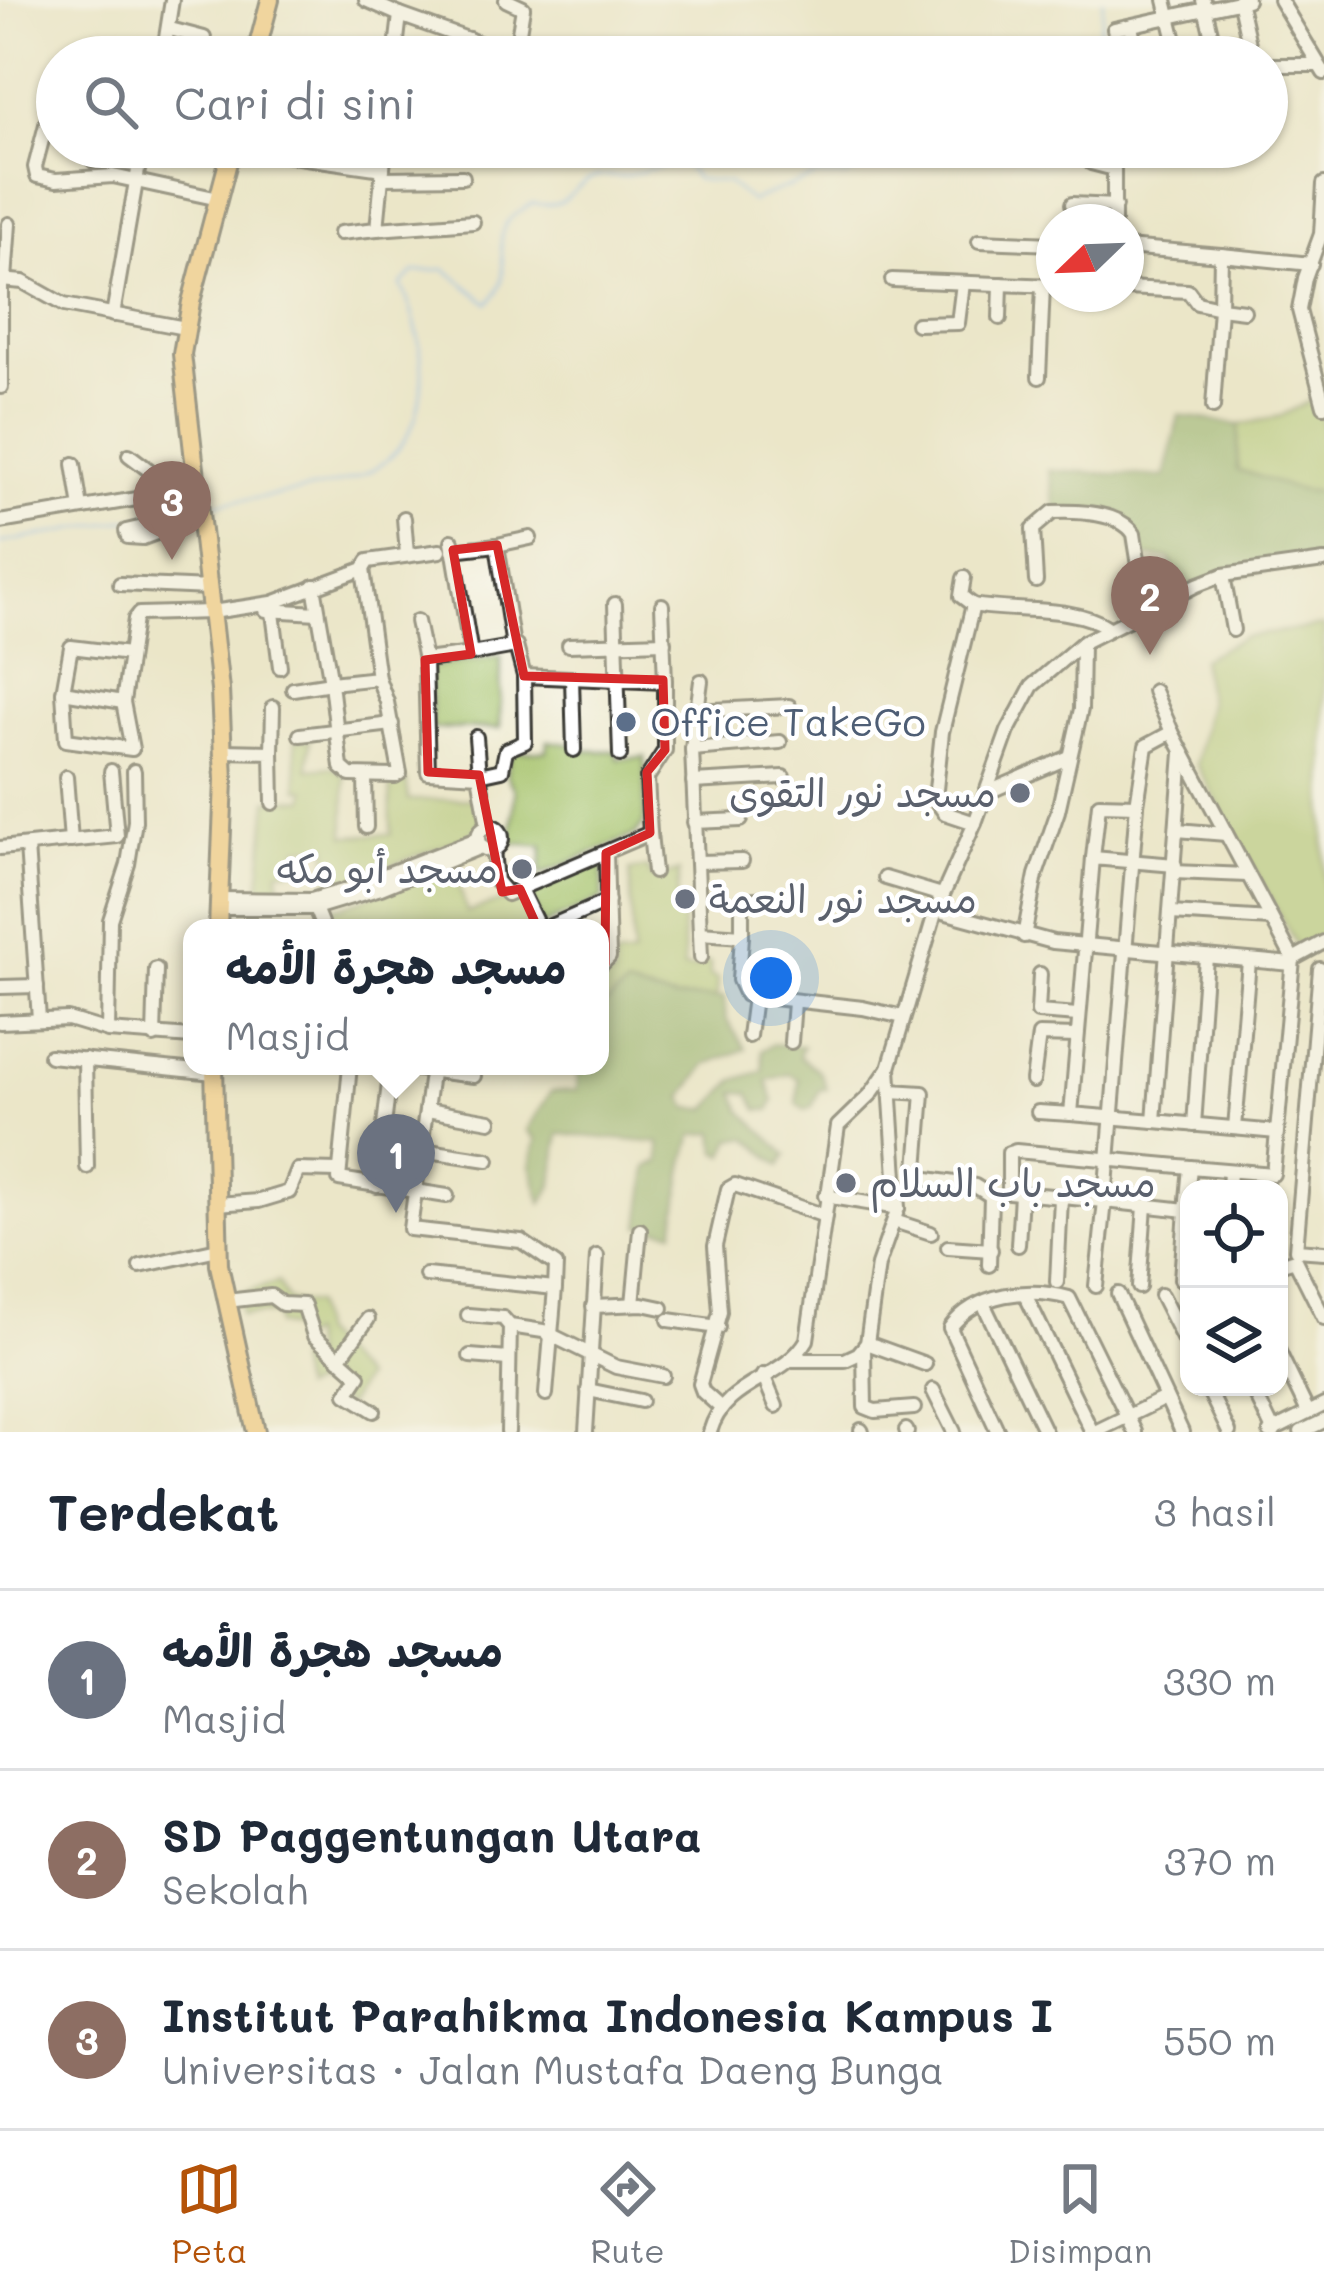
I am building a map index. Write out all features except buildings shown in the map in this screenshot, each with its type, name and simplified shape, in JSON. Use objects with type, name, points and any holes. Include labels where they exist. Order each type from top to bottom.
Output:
[{"type":"main road","points":[[261,36],[270,0]]},
{"type":"main road","points":[[218,919],[223,751],[212,612],[182,371],[185,328],[227,168]]},
{"type":"main road","points":[[214,1075],[218,1249],[256,1432]]},
{"type":"street","points":[[168,36],[172,0]]},
{"type":"street","points":[[506,0],[523,8],[518,36]]},
{"type":"street","points":[[1165,0],[1174,36]]},
{"type":"street","points":[[1280,0],[1321,69]]},
{"type":"street","points":[[371,1],[460,36]]},
{"type":"street","points":[[1114,29],[1170,19],[1204,5],[1242,1],[1248,36]]},
{"type":"street","points":[[1204,5],[1212,36]]},
{"type":"street","points":[[398,36],[400,16]]},
{"type":"street","points":[[1131,26],[1133,36]]},
{"type":"street","points":[[170,29],[196,36]]},
{"type":"street","points":[[1288,67],[1321,69]]},
{"type":"street","points":[[36,163],[38,176],[56,180],[113,176],[219,199]]},
{"type":"street","points":[[113,315],[137,168]]},
{"type":"street","points":[[349,168],[463,178]]},
{"type":"street","points":[[376,229],[383,168]]},
{"type":"street","points":[[1110,168],[1114,169],[1114,204]]},
{"type":"street","points":[[1324,184],[1321,234],[1299,310],[1324,406]]},
{"type":"street","points":[[340,233],[473,222]]},
{"type":"street","points":[[1,387],[2,280],[9,224]]},
{"type":"street","points":[[979,241],[1036,243]]},
{"type":"street","points":[[1144,248],[1311,263]]},
{"type":"street","points":[[1214,407],[1222,255]]},
{"type":"street","points":[[2,280],[23,282],[64,305],[185,328]]},
{"type":"street","points":[[892,280],[1036,285]]},
{"type":"street","points":[[917,324],[958,323],[963,283]]},
{"type":"street","points":[[1000,318],[1001,284]]},
{"type":"street","points":[[1144,289],[1188,291],[1197,303],[1244,311]]},
{"type":"street","points":[[1039,377],[1045,312]]},
{"type":"street","points":[[129,455],[149,470],[156,486],[197,497]]},
{"type":"street","points":[[74,464],[81,508]]},
{"type":"street","points":[[0,522],[81,508],[197,497]]},
{"type":"street","points":[[160,524],[197,497]]},
{"type":"street","points":[[1036,580],[1033,530],[1053,512],[1114,519],[1133,531],[1146,610]]},
{"type":"street","points":[[404,518],[407,554]]},
{"type":"street","points":[[272,607],[363,569],[368,561],[530,538]]},
{"type":"street","points":[[497,544],[513,646]]},
{"type":"street","points":[[448,547],[471,654]]},
{"type":"street","points":[[710,1432],[726,1400],[790,1360],[807,1340],[838,1126],[889,1068],[935,910],[975,824],[1008,731],[1032,686],[1109,628],[1223,575],[1324,561]]},
{"type":"street","points":[[314,586],[341,767],[350,775],[399,775],[392,724],[378,678],[363,569]]},
{"type":"street","points":[[1223,575],[1233,630]]},
{"type":"street","points":[[964,578],[961,596],[973,605],[1077,616],[1109,628]]},
{"type":"street","points":[[121,584],[209,588]]},
{"type":"street","points":[[615,604],[620,754]]},
{"type":"street","points":[[654,872],[647,778],[665,750],[662,605]]},
{"type":"street","points":[[973,605],[942,732],[935,799],[945,813],[975,824]]},
{"type":"street","points":[[272,607],[280,667]]},
{"type":"street","points":[[129,654],[72,646],[63,692],[64,737],[69,742],[132,749],[123,702],[139,614],[272,607],[318,613]]},
{"type":"street","points":[[417,621],[425,660],[428,772]]},
{"type":"street","points":[[569,645],[664,642]]},
{"type":"street","points":[[1024,936],[1084,694],[1082,644]]},
{"type":"street","points":[[407,776],[502,770],[506,750],[524,744],[520,650],[513,646],[425,660]]},
{"type":"street","points":[[524,676],[665,682]]},
{"type":"street","points":[[293,689],[378,678]]},
{"type":"street","points":[[572,678],[574,750]]},
{"type":"street","points":[[701,681],[692,749],[701,957]]},
{"type":"street","points":[[1154,691],[1292,961],[1273,1180]]},
{"type":"street","points":[[63,692],[123,702]]},
{"type":"street","points":[[695,711],[789,706]]},
{"type":"street","points":[[273,707],[273,803]]},
{"type":"street","points":[[300,735],[392,724]]},
{"type":"street","points":[[1096,1286],[1143,749],[1172,732]]},
{"type":"street","points":[[476,736],[488,826]]},
{"type":"street","points":[[692,749],[780,742]]},
{"type":"street","points":[[223,751],[272,752]]},
{"type":"street","points":[[1154,1121],[1183,752]]},
{"type":"street","points":[[986,793],[1067,758]]},
{"type":"street","points":[[0,848],[116,836],[111,771]]},
{"type":"street","points":[[108,1031],[110,920],[128,865],[135,821],[134,771]]},
{"type":"street","points":[[66,777],[71,841]]},
{"type":"street","points":[[365,777],[366,827]]},
{"type":"street","points":[[693,782],[784,777]]},
{"type":"street","points":[[1071,1114],[1100,804],[1137,806]]},
{"type":"street","points":[[694,822],[741,820]]},
{"type":"street","points":[[243,904],[311,900],[484,845],[501,844],[502,834],[488,826],[482,828],[484,845],[502,892],[520,889],[650,833]]},
{"type":"street","points":[[1178,830],[1226,834]]},
{"type":"street","points":[[219,903],[315,908],[381,888],[484,845]]},
{"type":"street","points":[[27,846],[40,1019]]},
{"type":"street","points":[[606,854],[608,919]]},
{"type":"street","points":[[1093,858],[1247,874]]},
{"type":"street","points":[[697,862],[742,862]]},
{"type":"street","points":[[885,878],[942,896]]},
{"type":"street","points":[[520,889],[538,919]]},
{"type":"street","points":[[771,898],[742,900],[743,992],[754,998],[863,1008],[903,1017]]},
{"type":"street","points":[[565,919],[608,901]]},
{"type":"street","points":[[315,908],[319,919]]},
{"type":"street","points":[[935,910],[1024,936],[1084,946],[1249,961],[1292,961],[1324,942]]},
{"type":"street","points":[[1171,913],[1271,919]]},
{"type":"street","points":[[700,933],[742,936]]},
{"type":"street","points":[[1193,1125],[1206,957]]},
{"type":"street","points":[[1235,1128],[1249,961]]},
{"type":"street","points":[[154,1036],[156,969]]},
{"type":"street","points":[[1320,969],[1318,1057],[1295,1250],[1324,1252]]},
{"type":"street","points":[[1040,974],[1038,1012],[1078,1016]]},
{"type":"street","points":[[0,987],[37,986]]},
{"type":"street","points":[[748,1036],[754,998]]},
{"type":"street","points":[[791,1042],[794,1002]]},
{"type":"street","points":[[0,1022],[68,1019],[108,1031],[183,1037]]},
{"type":"street","points":[[1033,1081],[1039,1035],[1077,1036]]},
{"type":"street","points":[[50,1056],[183,1067]]},
{"type":"street","points":[[85,1059],[88,1167]]},
{"type":"street","points":[[889,1068],[896,1214],[878,1264],[865,1346],[867,1408],[914,1408]]},
{"type":"street","points":[[349,1075],[337,1171],[343,1182],[447,1196]]},
{"type":"street","points":[[376,1186],[392,1075]]},
{"type":"street","points":[[431,1075],[409,1225],[413,1232],[526,1243],[556,1265],[546,1394]]},
{"type":"street","points":[[469,1075],[474,1076]]},
{"type":"street","points":[[891,1091],[923,1093],[917,1169],[921,1178],[975,1186],[991,1196],[990,1257],[948,1247]]},
{"type":"street","points":[[427,1111],[490,1121]]},
{"type":"street","points":[[1038,1112],[1277,1132]]},
{"type":"street","points":[[422,1150],[488,1160]]},
{"type":"street","points":[[1180,1209],[1010,1193],[1006,1188],[1011,1151],[1273,1174]]},
{"type":"street","points":[[1189,1180],[1190,1167]]},
{"type":"street","points":[[216,1204],[259,1201],[289,1192],[298,1170],[337,1171]]},
{"type":"street","points":[[1229,1180],[1230,1171]]},
{"type":"street","points":[[721,1408],[700,1387],[718,1327],[721,1293],[715,1246],[730,1187],[824,1216]]},
{"type":"street","points":[[1018,1245],[1021,1194]]},
{"type":"street","points":[[825,1196],[896,1214],[931,1233]]},
{"type":"street","points":[[1058,1282],[1061,1198]]},
{"type":"street","points":[[1139,1287],[1145,1206]]},
{"type":"street","points":[[633,1304],[640,1230]]},
{"type":"street","points":[[140,1266],[218,1249]]},
{"type":"street","points":[[586,1432],[597,1256]]},
{"type":"street","points":[[1288,1262],[1295,1260],[1324,1318]]},
{"type":"street","points":[[426,1275],[555,1288]]},
{"type":"street","points":[[998,1432],[950,1328],[965,1312],[1004,1294],[1064,1295],[1073,1302],[1131,1423]]},
{"type":"street","points":[[1025,1294],[1094,1432],[1131,1423]]},
{"type":"street","points":[[1118,1294],[1182,1432]]},
{"type":"street","points":[[226,1301],[271,1295],[282,1304],[304,1305],[314,1336],[359,1376],[347,1394],[374,1411]]},
{"type":"street","points":[[1162,1295],[1180,1332]]},
{"type":"street","points":[[983,1303],[1046,1432]]},
{"type":"street","points":[[593,1306],[633,1304],[718,1327]]},
{"type":"street","points":[[468,1315],[503,1318],[509,1326],[508,1432]]},
{"type":"street","points":[[338,1359],[368,1319]]},
{"type":"street","points":[[509,1326],[534,1328],[616,1367],[663,1376]]},
{"type":"street","points":[[790,1360],[844,1360],[865,1346]]},
{"type":"street","points":[[865,1346],[926,1364]]},
{"type":"street","points":[[470,1356],[508,1358]]},
{"type":"street","points":[[1288,1371],[1306,1408]]},
{"type":"street","points":[[763,1375],[776,1406]]},
{"type":"street","points":[[588,1390],[641,1401]]},
{"type":"street","points":[[933,1390],[953,1432]]},
{"type":"street","points":[[1212,1396],[1229,1432]]},
{"type":"street","points":[[1256,1396],[1272,1431],[1324,1405]]},
{"type":"street","points":[[1110,1432],[1167,1401]]},
{"type":"street","points":[[1301,1432],[1324,1421]]},
{"type":"highlighted area","points":[[497,545],[524,676],[663,680],[665,750],[647,772],[650,833],[606,853],[605,964],[555,966],[520,889],[502,892],[479,775],[428,772],[425,660],[471,654],[453,550]]},
{"type":"green space","points":[[1317,397],[1324,433],[1324,491],[1290,488],[1237,470],[1239,425],[1281,416]]},
{"type":"green space","points":[[1179,415],[1239,425],[1237,470],[1290,488],[1324,491],[1324,558],[1178,588],[1170,559],[1135,556],[1127,521],[1056,511],[1049,470],[1165,477]]},
{"type":"green space","points":[[1324,626],[1324,936],[1300,952],[1196,764],[1208,703],[1201,659],[1244,637]]},
{"type":"green space","points":[[501,656],[500,728],[432,729],[430,667]]},
{"type":"green space","points":[[295,740],[310,740],[308,769],[332,767],[345,776],[345,836],[391,834],[390,782],[407,781],[408,800],[480,799],[482,825],[463,838],[328,889],[328,847],[298,847],[298,869],[279,871],[279,891],[265,894],[259,891],[268,800],[305,799],[306,789],[298,789]]},
{"type":"green space","points":[[548,741],[581,746],[582,751],[616,751],[618,759],[645,757],[644,823],[636,834],[540,875],[543,846],[511,843],[515,791],[506,775],[512,752],[547,751]]},
{"type":"green space","points":[[602,860],[603,898],[557,919],[540,919],[529,889]]},
{"type":"green space","points":[[453,866],[467,912],[522,895],[529,919],[321,919],[318,911]]},
{"type":"green space","points":[[648,868],[650,876],[679,872],[676,912],[682,912],[684,969],[697,968],[699,960],[710,963],[710,976],[718,979],[717,997],[673,999],[649,992],[609,1003],[614,958],[633,956],[630,871]]},
{"type":"green space","points":[[626,987],[673,999],[724,997],[726,1019],[746,1049],[707,1064],[683,1097],[689,1108],[708,1109],[734,1080],[763,1071],[762,1050],[773,1044],[803,1046],[799,1056],[819,1071],[827,1089],[819,1090],[812,1107],[805,1110],[797,1104],[799,1079],[789,1074],[767,1080],[774,1101],[770,1110],[758,1110],[749,1093],[735,1092],[742,1111],[787,1155],[780,1166],[748,1138],[732,1139],[725,1155],[717,1152],[715,1133],[694,1135],[674,1231],[640,1226],[648,1167],[660,1162],[660,1143],[559,1134],[553,1186],[542,1204],[531,1166],[536,1139],[527,1130],[551,1091],[577,1090],[578,1075],[609,1075],[609,1002]]},
{"type":"green space","points":[[278,1282],[287,1300],[314,1304],[320,1334],[363,1379],[346,1408],[332,1385],[301,1390],[296,1361],[312,1357],[309,1334],[295,1341],[292,1329],[277,1325],[276,1314],[242,1315],[236,1295]]},
{"type":"waterway","points":[[1097,36],[1103,0]]},
{"type":"waterway","points":[[208,505],[331,485],[365,474],[389,459],[406,439],[421,390],[418,335],[401,285],[414,272],[445,269],[488,303],[502,282],[501,240],[510,218],[532,203],[560,202],[595,177],[627,176],[654,168]]},
{"type":"waterway","points":[[687,168],[696,179],[728,183],[751,201],[817,176],[846,177],[862,168]]},
{"type":"waterway","points":[[0,543],[193,508]]},
{"type":"place","name":"Institut Parahikma Indonesia Kampus I","points":[[172,560]]},
{"type":"place","name":"SD Paggentungan Utara","points":[[1150,655]]},
{"type":"place","name":"Office TakeGo","points":[[626,722]]},
{"type":"place","name":"مسجد نور التقوى","points":[[1020,793]]},
{"type":"place","name":"مسجد أبو مكه","points":[[522,869]]},
{"type":"place","name":"مسجد نور النعمة","points":[[685,899]]},
{"type":"place","name":"مسجد باب السلام","points":[[846,1183]]},
{"type":"place","name":"مسجد هجرة الأمه","points":[[396,1213]]}]
